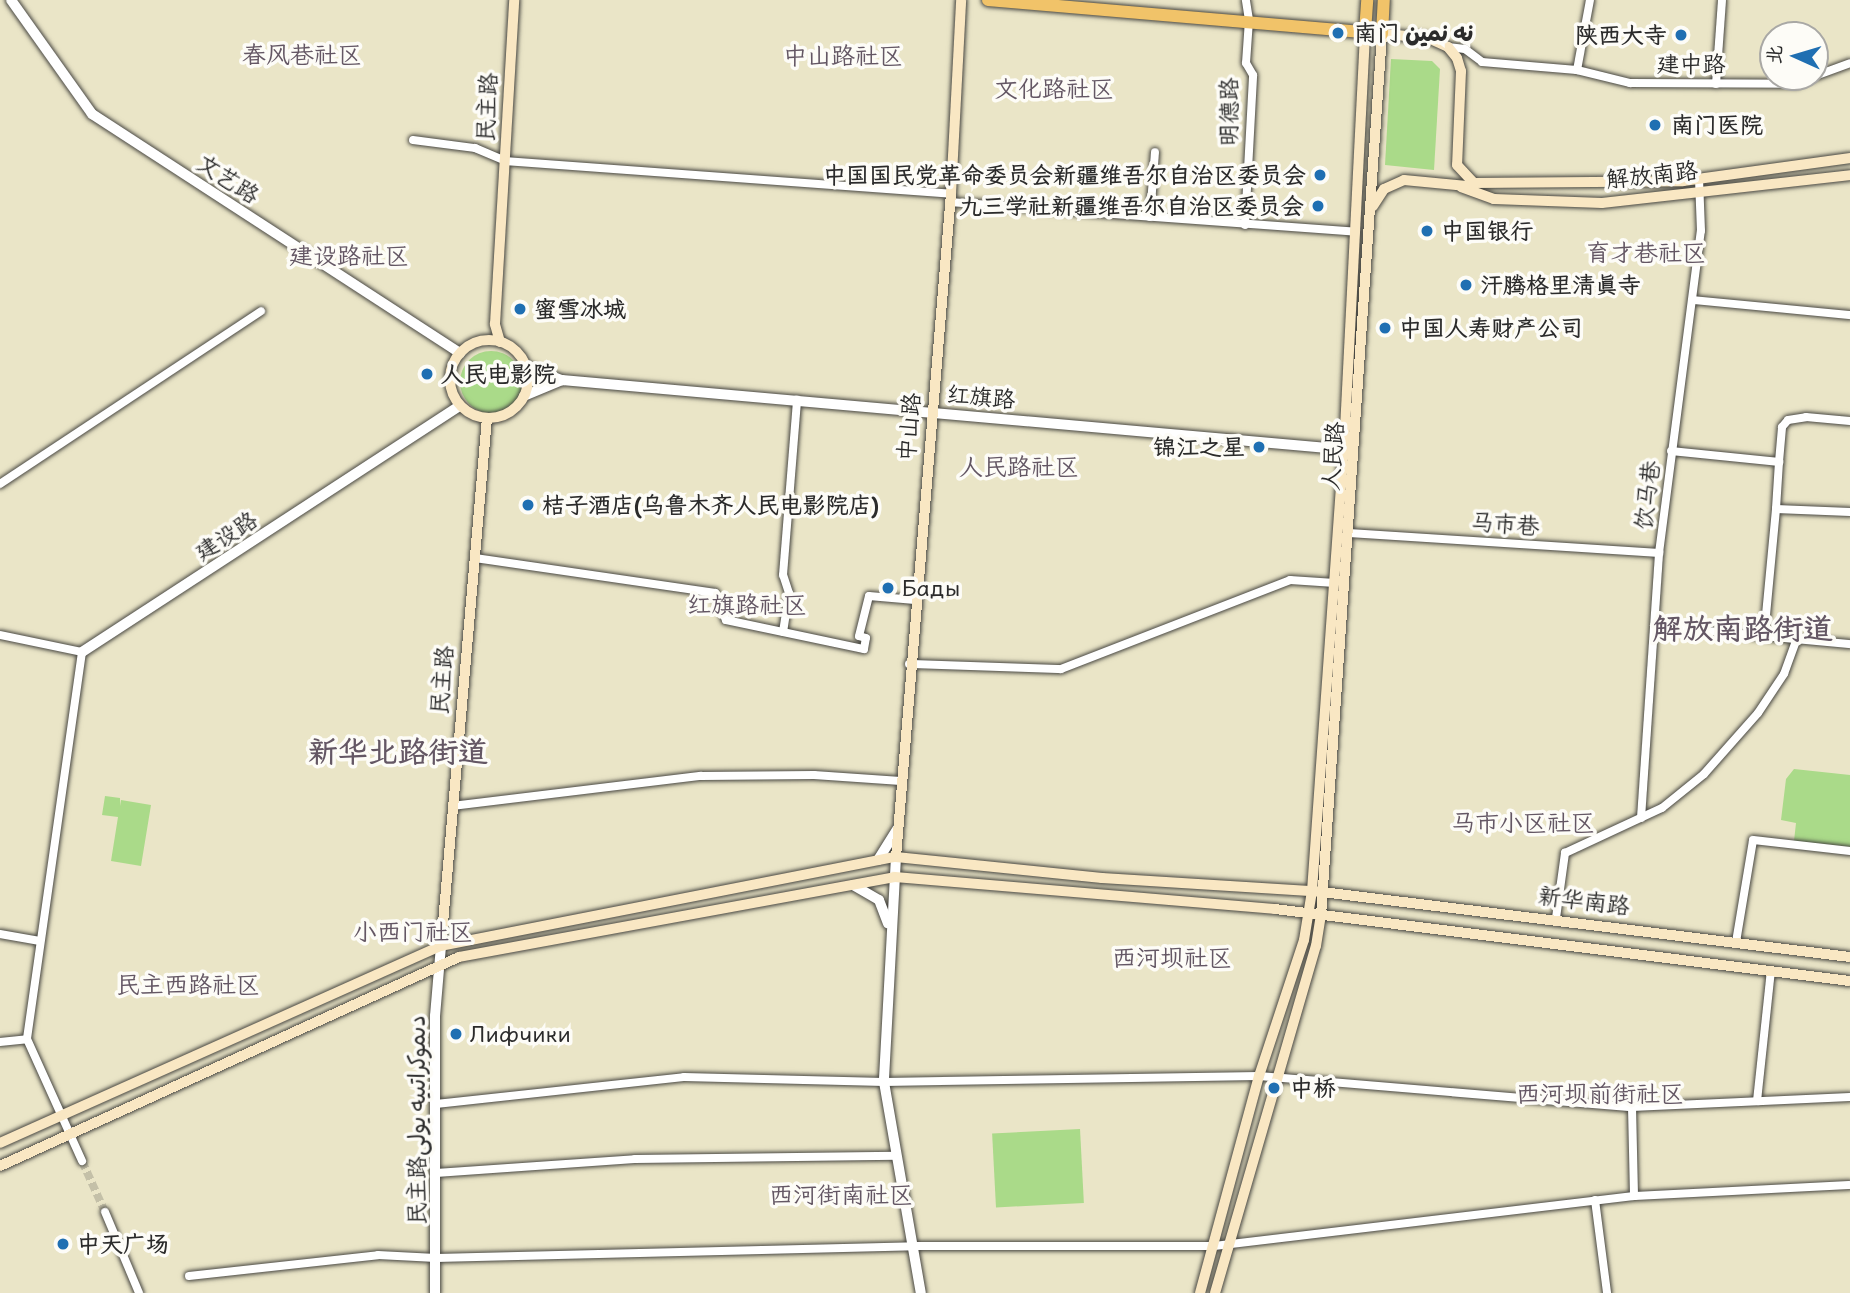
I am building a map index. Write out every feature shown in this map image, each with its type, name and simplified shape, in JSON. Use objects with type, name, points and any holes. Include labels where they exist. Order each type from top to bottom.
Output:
[{"type":"main road","name":"民主路","points":[[500,342],[495,324],[514,0]]},
{"type":"main road","name":"中山路","points":[[896,857],[909,664],[951,198],[961,0]]},
{"type":"main road","points":[[988,0],[1249,20],[1428,38],[1448,47],[1461,71],[1456,157],[1461,187]]},
{"type":"main road","name":"人民路","points":[[1315,915],[1349,533],[1356,232],[1367,0]]},
{"type":"main road","name":"人民路","points":[[1317,892],[1335,583],[1371,219],[1384,0]]},
{"type":"main road","points":[[1456,157],[1467,179],[1483,183]]},
{"type":"main road","name":"解放南路","points":[[1461,187],[1483,183],[1699,178],[1850,158]]},
{"type":"main road","name":"解放南路","points":[[1371,219],[1377,198],[1394,183],[1404,180],[1461,187],[1494,199],[1602,203],[1850,174]]},
{"type":"main road","points":[[478,342],[500,342],[511,347],[525,366],[524,396],[509,413],[486,418],[460,406],[450,374],[460,353],[478,342]]},
{"type":"main road","name":"民主路","points":[[442,946],[486,418]]},
{"type":"main road","name":"新华南路","points":[[0,1143],[442,946],[896,857],[1102,878],[1317,892],[1556,918],[1850,957]]},
{"type":"main road","name":"新华南路","points":[[0,1166],[459,957],[894,877],[1315,915],[1850,981]]},
{"type":"main road","points":[[1200,1293],[1259,1076],[1315,915]]},
{"type":"main road","points":[[1215,1293],[1275,1078],[1316,946],[1315,915]]},
{"type":"street","name":"文艺路","points":[[11,0],[92,114],[460,353]]},
{"type":"street","name":"明德路","points":[[1245,225],[1253,75],[1246,63],[1249,20],[1246,0]]},
{"type":"street","points":[[1577,70],[1590,0]]},
{"type":"street","points":[[1716,84],[1722,0]]},
{"type":"street","name":"建中路","points":[[1448,47],[1465,49],[1482,62],[1577,70],[1630,83],[1759,84]]},
{"type":"street","name":"建中路","points":[[1829,71],[1850,63]]},
{"type":"street","points":[[413,140],[475,148],[505,161],[1245,225],[1356,232]]},
{"type":"street","points":[[1150,217],[1154,152]]},
{"type":"street","name":"饮马巷","points":[[1641,817],[1659,553],[1686,319],[1693,300],[1701,231],[1699,178]]},
{"type":"street","points":[[1693,300],[1850,315]]},
{"type":"street","points":[[0,484],[261,311]]},
{"type":"street","points":[[525,366],[562,380]]},
{"type":"street","points":[[524,396],[562,380]]},
{"type":"street","name":"红旗路","points":[[562,380],[1349,450]]},
{"type":"street","points":[[783,632],[789,593],[783,575],[797,400]]},
{"type":"street","name":"建设路","points":[[82,652],[460,406]]},
{"type":"street","points":[[1763,636],[1782,427],[1788,420],[1806,417],[1850,421]]},
{"type":"street","points":[[1671,451],[1779,462]]},
{"type":"street","points":[[1776,509],[1850,512]]},
{"type":"street","name":"马市巷","points":[[1349,533],[1659,553]]},
{"type":"street","points":[[475,558],[715,593],[726,620],[864,649],[866,638],[859,636],[869,596],[915,600]]},
{"type":"street","points":[[909,664],[1061,669],[1290,580],[1335,583]]},
{"type":"street","points":[[1655,626],[1850,644]]},
{"type":"street","points":[[0,635],[82,652],[38,941],[27,1039],[64,1113],[82,1161]]},
{"type":"street","points":[[1556,918],[1565,853],[1662,808],[1703,774],[1758,713],[1784,674],[1797,639]]},
{"type":"street","points":[[452,806],[701,776],[814,775],[901,781]]},
{"type":"street","points":[[878,860],[896,833],[898,818]]},
{"type":"street","points":[[1736,942],[1752,840],[1850,850]]},
{"type":"street","points":[[896,857],[884,1082],[915,1246],[921,1293]]},
{"type":"street","points":[[853,885],[879,900],[891,939]]},
{"type":"street","points":[[0,933],[38,941]]},
{"type":"street","name":"民主路دىموكراتىيە يولى","points":[[435,1293],[436,1104],[442,946]]},
{"type":"street","points":[[1757,1101],[1772,971]]},
{"type":"street","points":[[0,1042],[27,1039]]},
{"type":"street","points":[[436,1104],[684,1077],[884,1082],[1259,1076],[1632,1107],[1850,1097]]},
{"type":"street","points":[[1632,1107],[1634,1196]]},
{"type":"street","points":[[436,1172],[635,1159],[897,1156]]},
{"type":"street","points":[[189,1276],[378,1255],[436,1258],[915,1246],[1213,1246],[1634,1196],[1850,1185]]},
{"type":"street","points":[[1595,1200],[1607,1293]]},
{"type":"street","points":[[106,1212],[139,1293]]},
{"type":"green space","name":"南门 نە نمين","points":[[1391,59],[1432,61],[1440,69],[1434,170],[1385,165]]},
{"type":"green space","points":[[491,351],[513,360],[522,382],[513,404],[491,413],[469,404],[460,382],[469,360]]},
{"type":"green space","points":[[1794,769],[1850,775],[1850,847],[1794,841],[1796,823],[1781,820],[1786,779]]},
{"type":"green space","points":[[105,796],[120,798],[120,806],[121,800],[151,805],[141,866],[111,861],[118,817],[102,815]]},
{"type":"green space","points":[[1080,1129],[1084,1203],[996,1208],[992,1134]]},
{"type":"tunnel","points":[[82,1161],[105,1212]]},
{"type":"place","name":"南门 نە نمين","points":[[1338,33]]},
{"type":"place","name":"陕西大寺","points":[[1681,35]]},
{"type":"place","name":"南门医院","points":[[1655,125]]},
{"type":"place","name":"中国国民党革命委员会新疆维吾尔自治区委员会","points":[[1320,175]]},
{"type":"place","name":"九三学社新疆维吾尔自治区委员会","points":[[1318,206]]},
{"type":"place","name":"中国银行","points":[[1427,231]]},
{"type":"place","name":"汗腾格里清真寺","points":[[1466,285]]},
{"type":"place","name":"蜜雪冰城","points":[[520,309]]},
{"type":"place","name":"中国人寿财产公司","points":[[1385,328]]},
{"type":"place","name":"人民电影院","points":[[427,374]]},
{"type":"place","name":"锦江之星","points":[[1259,447]]},
{"type":"place","name":"桔子酒店(乌鲁木齐人民电影院店)","points":[[528,505]]},
{"type":"place","name":"Бады","points":[[888,588]]},
{"type":"place","name":"Лифчики","points":[[456,1034]]},
{"type":"place","name":"中桥","points":[[1274,1088]]},
{"type":"place","name":"中天广场","points":[[63,1244]]},
{"type":"district","name":"春风巷社区","points":[[302,55]]},
{"type":"district","name":"中山路社区","points":[[843,56]]},
{"type":"district","name":"文化路社区","points":[[1054,89]]},
{"type":"district","name":"育才巷社区","points":[[1646,253]]},
{"type":"district","name":"建设路社区","points":[[349,256]]},
{"type":"district","name":"人民路社区","points":[[1019,467]]},
{"type":"district","name":"红旗路社区","points":[[747,605]]},
{"type":"district","name":"解放南路街道","points":[[1743,629]]},
{"type":"district","name":"新华北路街道","points":[[398,752]]},
{"type":"district","name":"马市小区社区","points":[[1523,823]]},
{"type":"district","name":"小西门社区","points":[[413,932]]},
{"type":"district","name":"西河坝社区","points":[[1172,958]]},
{"type":"district","name":"民主西路社区","points":[[188,985]]},
{"type":"district","name":"西河坝前街社区","points":[[1600,1094]]},
{"type":"district","name":"西河街南社区","points":[[841,1195]]}]
